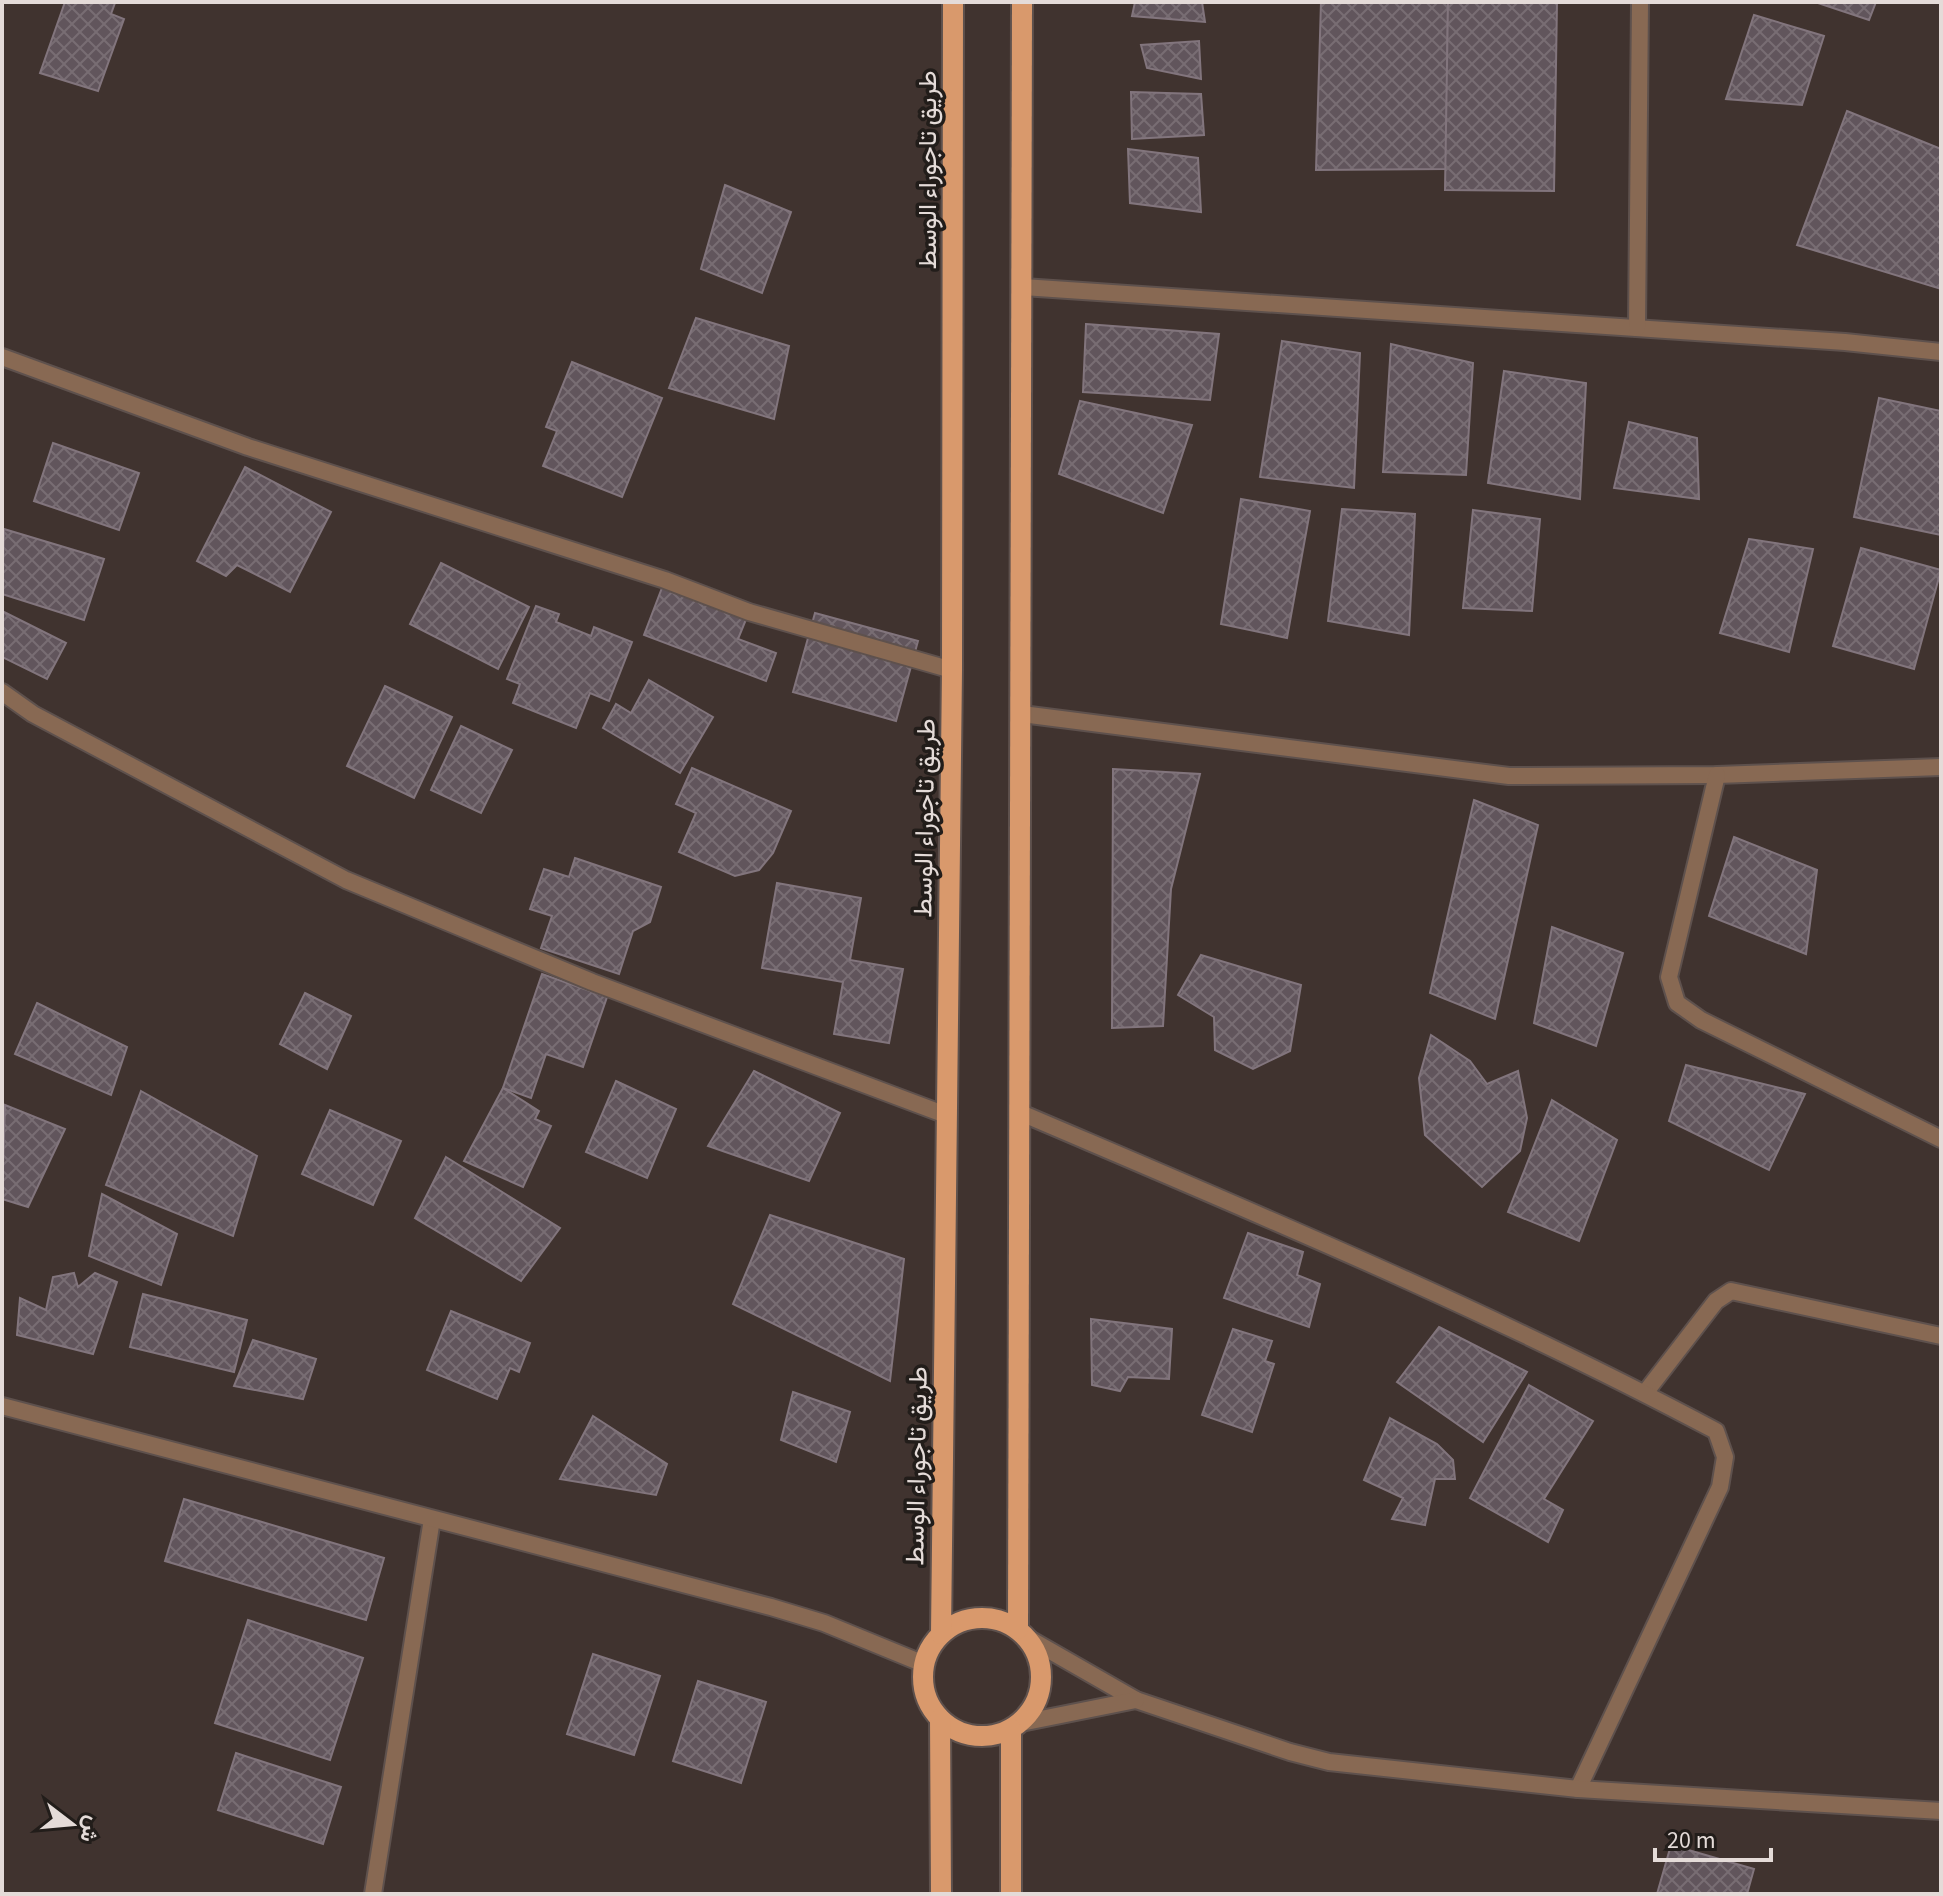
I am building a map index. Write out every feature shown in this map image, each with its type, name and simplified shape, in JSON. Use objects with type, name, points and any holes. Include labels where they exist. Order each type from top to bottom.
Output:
[{"type":"main road","name":"طريق تاجوراء الوسط","points":[[941,1634],[952,670],[953,2]]},
{"type":"main road","points":[[1022,2],[1022,1633]]},
{"type":"main road","points":[[978,1617],[1000,1619],[1022,1633],[1039,1657],[1042,1681],[1036,1704],[1016,1726],[993,1736],[974,1736],[955,1730],[940,1719],[925,1694],[924,1664],[941,1634],[958,1622],[978,1617]]},
{"type":"main road","points":[[940,1719],[941,1894]]},
{"type":"main road","points":[[1011,1894],[1016,1726]]},
{"type":"street","points":[[1637,328],[1640,2]]},
{"type":"street","points":[[1023,287],[1637,328],[1941,352]]},
{"type":"street","points":[[2,357],[248,447],[665,580],[749,612],[952,670]]},
{"type":"street","points":[[2,692],[33,714],[346,880],[592,982],[946,1115]]},
{"type":"street","points":[[1022,714],[1509,776],[1717,775],[1941,767]]},
{"type":"street","points":[[1717,775],[1669,977],[1677,1003],[1701,1020],[1941,1139]]},
{"type":"street","points":[[1021,1113],[1332,1246],[1645,1393],[1716,1431],[1725,1457],[1720,1487],[1578,1789]]},
{"type":"street","points":[[1645,1393],[1716,1301],[1731,1291],[1941,1336]]},
{"type":"street","points":[[2,1406],[824,1623],[924,1664]]},
{"type":"street","points":[[373,1894],[432,1519]]},
{"type":"street","points":[[1022,1633],[1136,1700],[1290,1752],[1329,1762],[1578,1789],[1941,1811]]},
{"type":"street","points":[[1016,1726],[1136,1700]]},
{"type":"building","points":[[65,2],[115,3],[111,14],[124,19],[98,91],[40,73]]},
{"type":"building","points":[[1135,2],[1202,2],[1205,22],[1132,16]]},
{"type":"building","points":[[1321,2],[1448,2],[1446,169],[1316,170]]},
{"type":"building","points":[[1448,2],[1557,2],[1554,191],[1445,190]]},
{"type":"building","points":[[1815,2],[1876,2],[1869,20]]},
{"type":"building","points":[[1754,15],[1824,36],[1802,105],[1726,99]]},
{"type":"building","points":[[1199,41],[1201,79],[1147,68],[1141,45]]},
{"type":"building","points":[[1131,92],[1201,94],[1204,135],[1132,139]]},
{"type":"building","points":[[1847,111],[1941,149],[1941,289],[1797,245]]},
{"type":"building","points":[[1128,149],[1198,158],[1201,212],[1130,203]]},
{"type":"building","points":[[725,185],[791,212],[762,293],[701,269]]},
{"type":"building","points":[[696,318],[789,346],[774,419],[669,388]]},
{"type":"building","points":[[1086,324],[1219,334],[1210,400],[1083,392]]},
{"type":"building","points":[[1282,341],[1360,353],[1354,488],[1260,477]]},
{"type":"building","points":[[1391,344],[1473,363],[1466,475],[1383,472]]},
{"type":"building","points":[[572,362],[662,398],[622,497],[543,466],[557,431],[546,427]]},
{"type":"building","points":[[1504,371],[1586,383],[1580,499],[1488,483]]},
{"type":"building","points":[[1879,398],[1941,411],[1941,535],[1854,517]]},
{"type":"building","points":[[1080,401],[1192,425],[1163,513],[1059,474]]},
{"type":"building","points":[[1629,422],[1697,438],[1699,499],[1614,488]]},
{"type":"building","points":[[53,443],[139,473],[119,530],[34,501]]},
{"type":"building","points":[[245,467],[331,512],[290,592],[237,565],[226,576],[197,561]]},
{"type":"building","points":[[1241,499],[1310,511],[1287,638],[1221,624]]},
{"type":"building","points":[[1342,509],[1415,514],[1409,635],[1328,621]]},
{"type":"building","points":[[1473,510],[1540,519],[1532,611],[1463,608]]},
{"type":"building","points":[[4,529],[104,559],[84,620],[2,594]]},
{"type":"building","points":[[1749,539],[1813,549],[1789,652],[1720,633]]},
{"type":"building","points":[[1861,548],[1941,570],[1914,669],[1833,646]]},
{"type":"building","points":[[441,563],[529,607],[498,669],[410,624]]},
{"type":"building","points":[[665,580],[749,612],[738,639],[776,653],[766,681],[644,635]]},
{"type":"building","points":[[536,606],[559,614],[556,622],[591,636],[594,627],[632,642],[609,701],[590,693],[576,728],[513,703],[520,684],[507,679]]},
{"type":"building","points":[[2,611],[66,643],[47,679],[2,657]]},
{"type":"building","points":[[815,613],[918,641],[896,721],[793,692]]},
{"type":"building","points":[[649,680],[713,717],[680,773],[603,728],[616,704],[631,713]]},
{"type":"building","points":[[385,686],[452,717],[414,798],[347,766]]},
{"type":"building","points":[[461,726],[512,750],[481,813],[431,790]]},
{"type":"building","points":[[692,768],[791,811],[773,853],[759,870],[735,876],[679,852],[696,813],[676,804]]},
{"type":"building","points":[[1113,769],[1200,774],[1171,889],[1163,1026],[1112,1028]]},
{"type":"building","points":[[1474,800],[1538,825],[1495,1019],[1430,993]]},
{"type":"building","points":[[1734,837],[1817,870],[1806,954],[1709,916]]},
{"type":"building","points":[[575,858],[661,887],[650,922],[633,931],[619,974],[541,948],[552,916],[530,909],[544,869],[569,877]]},
{"type":"building","points":[[777,883],[861,898],[850,960],[903,969],[889,1043],[834,1034],[843,982],[762,968]]},
{"type":"building","points":[[1552,927],[1623,953],[1596,1046],[1534,1023]]},
{"type":"building","points":[[1201,955],[1301,985],[1290,1051],[1253,1069],[1215,1050],[1214,1017],[1178,995]]},
{"type":"building","points":[[542,974],[607,997],[583,1067],[546,1054],[531,1098],[503,1088]]},
{"type":"building","points":[[305,993],[351,1016],[327,1069],[280,1044]]},
{"type":"building","points":[[37,1003],[127,1047],[111,1095],[15,1054]]},
{"type":"building","points":[[1431,1035],[1470,1061],[1487,1084],[1518,1071],[1527,1118],[1520,1151],[1482,1187],[1425,1135],[1419,1078]]},
{"type":"building","points":[[1686,1065],[1805,1094],[1769,1170],[1669,1121]]},
{"type":"building","points":[[754,1071],[840,1113],[809,1181],[708,1146]]},
{"type":"building","points":[[616,1081],[676,1109],[647,1178],[586,1152]]},
{"type":"building","points":[[503,1088],[539,1111],[535,1119],[551,1126],[523,1187],[464,1161]]},
{"type":"building","points":[[141,1091],[257,1156],[233,1236],[106,1185]]},
{"type":"building","points":[[1552,1100],[1617,1140],[1579,1241],[1508,1212]]},
{"type":"building","points":[[5,1105],[65,1129],[28,1207],[2,1199]]},
{"type":"building","points":[[330,1110],[401,1141],[373,1205],[302,1174]]},
{"type":"building","points":[[446,1157],[560,1228],[521,1281],[415,1218]]},
{"type":"building","points":[[102,1194],[177,1234],[161,1285],[89,1256]]},
{"type":"building","points":[[770,1215],[904,1259],[890,1381],[733,1304]]},
{"type":"building","points":[[1248,1233],[1303,1252],[1297,1275],[1320,1284],[1309,1327],[1224,1298]]},
{"type":"building","points":[[74,1273],[78,1287],[95,1273],[117,1282],[93,1354],[17,1335],[20,1298],[46,1310],[53,1277]]},
{"type":"building","points":[[143,1294],[247,1320],[234,1372],[130,1347]]},
{"type":"building","points":[[451,1311],[530,1343],[519,1372],[510,1368],[497,1399],[427,1370]]},
{"type":"building","points":[[1091,1319],[1172,1329],[1169,1379],[1128,1377],[1120,1391],[1092,1385]]},
{"type":"building","points":[[1439,1327],[1527,1372],[1483,1442],[1397,1382]]},
{"type":"building","points":[[1233,1329],[1272,1341],[1265,1361],[1274,1364],[1252,1432],[1202,1415]]},
{"type":"building","points":[[253,1340],[316,1359],[303,1399],[234,1386]]},
{"type":"building","points":[[1529,1385],[1593,1421],[1544,1499],[1563,1510],[1548,1542],[1470,1498]]},
{"type":"building","points":[[793,1392],[850,1412],[836,1462],[781,1440]]},
{"type":"building","points":[[593,1416],[667,1464],[656,1495],[560,1479]]},
{"type":"building","points":[[1390,1418],[1437,1444],[1453,1460],[1455,1479],[1435,1479],[1425,1525],[1392,1519],[1403,1498],[1364,1480]]},
{"type":"building","points":[[184,1499],[384,1558],[366,1620],[165,1561]]},
{"type":"building","points":[[248,1620],[363,1658],[330,1760],[215,1723]]},
{"type":"building","points":[[593,1654],[660,1676],[634,1755],[567,1734]]},
{"type":"building","points":[[698,1681],[766,1702],[741,1783],[673,1761]]},
{"type":"building","points":[[236,1753],[341,1787],[323,1844],[218,1810]]},
{"type":"building","points":[[1671,1845],[1754,1869],[1747,1894],[1657,1894]]}]
